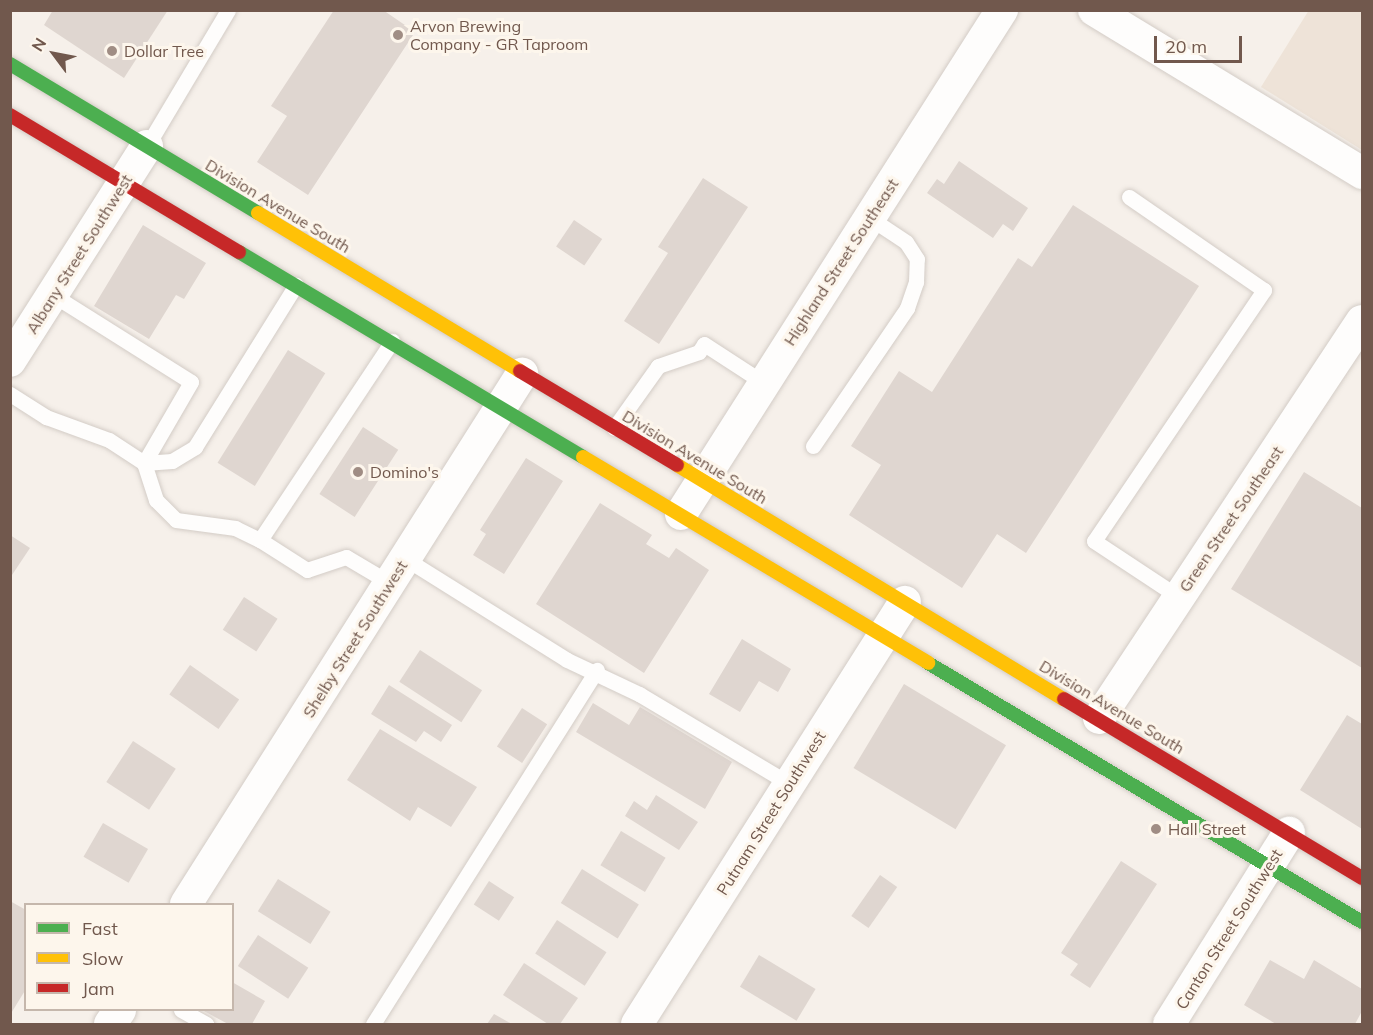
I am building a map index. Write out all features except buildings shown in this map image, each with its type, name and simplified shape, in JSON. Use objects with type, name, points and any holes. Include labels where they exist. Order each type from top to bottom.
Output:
[{"type":"main road","name":"Division Avenue South","points":[[10,64],[1362,878]]},
{"type":"main road","points":[[10,115],[885,634],[1075,753],[1362,922]]},
{"type":"street","name":"Highland Street Southeast","points":[[681,514],[1002,10]]},
{"type":"street","points":[[1094,10],[1362,173]]},
{"type":"street","name":"Albany Street Southwest","points":[[10,361],[147,146]]},
{"type":"street","name":"Green Street Southeast","points":[[1099,718],[1362,321]]},
{"type":"street","name":"Shelby Street Southwest","points":[[187,903],[522,374]]},
{"type":"street","name":"Putnam Street Southwest","points":[[637,1024],[905,602]]},
{"type":"street","name":"Canton Street Southwest","points":[[1169,1024],[1271,867],[1289,833]]},
{"type":"street","points":[[110,1024],[119,1011]]},
{"type":"lane","points":[[147,146],[228,10]]},
{"type":"lane","points":[[1129,197],[1264,290],[1094,541],[1179,597]]},
{"type":"lane","points":[[813,446],[907,308],[916,282],[917,259],[906,242],[870,218]]},
{"type":"lane","points":[[10,394],[46,417],[109,440],[144,463],[172,461],[195,447],[296,285]]},
{"type":"lane","points":[[53,295],[191,382],[144,463],[156,500],[176,520],[235,528],[260,540],[307,570],[346,557],[398,571],[567,660],[597,670],[790,784]]},
{"type":"lane","points":[[260,540],[392,341]]},
{"type":"lane","points":[[614,428],[658,366],[699,352],[704,344],[764,383]]},
{"type":"lane","points":[[373,1024],[597,670]]},
{"type":"lane","points":[[183,1011],[207,1024]]},
{"type":"shaded area","points":[[1309,10],[1362,11],[1362,150],[1261,87]]},
{"type":"traffic: fast","points":[[10,64],[258,213]]},
{"type":"traffic: fast","points":[[239,252],[583,457]]},
{"type":"traffic: fast","points":[[928,663],[1362,922]]},
{"type":"traffic: slow","points":[[258,213],[520,371]]},
{"type":"traffic: slow","points":[[583,457],[928,663]]},
{"type":"traffic: slow","points":[[677,465],[1064,699]]},
{"type":"traffic: jam","points":[[10,115],[239,252]]},
{"type":"traffic: jam","points":[[520,371],[677,465]]},
{"type":"traffic: jam","points":[[1064,699],[1362,878]]},
{"type":"place","name":"Arvon Brewing Company - GR Taproom","points":[[398,35]]},
{"type":"place","name":"Dollar Tree","points":[[112,51]]},
{"type":"place","name":"Domino's","points":[[358,472]]},
{"type":"place","name":"Hall Street","points":[[1156,829]]}]
